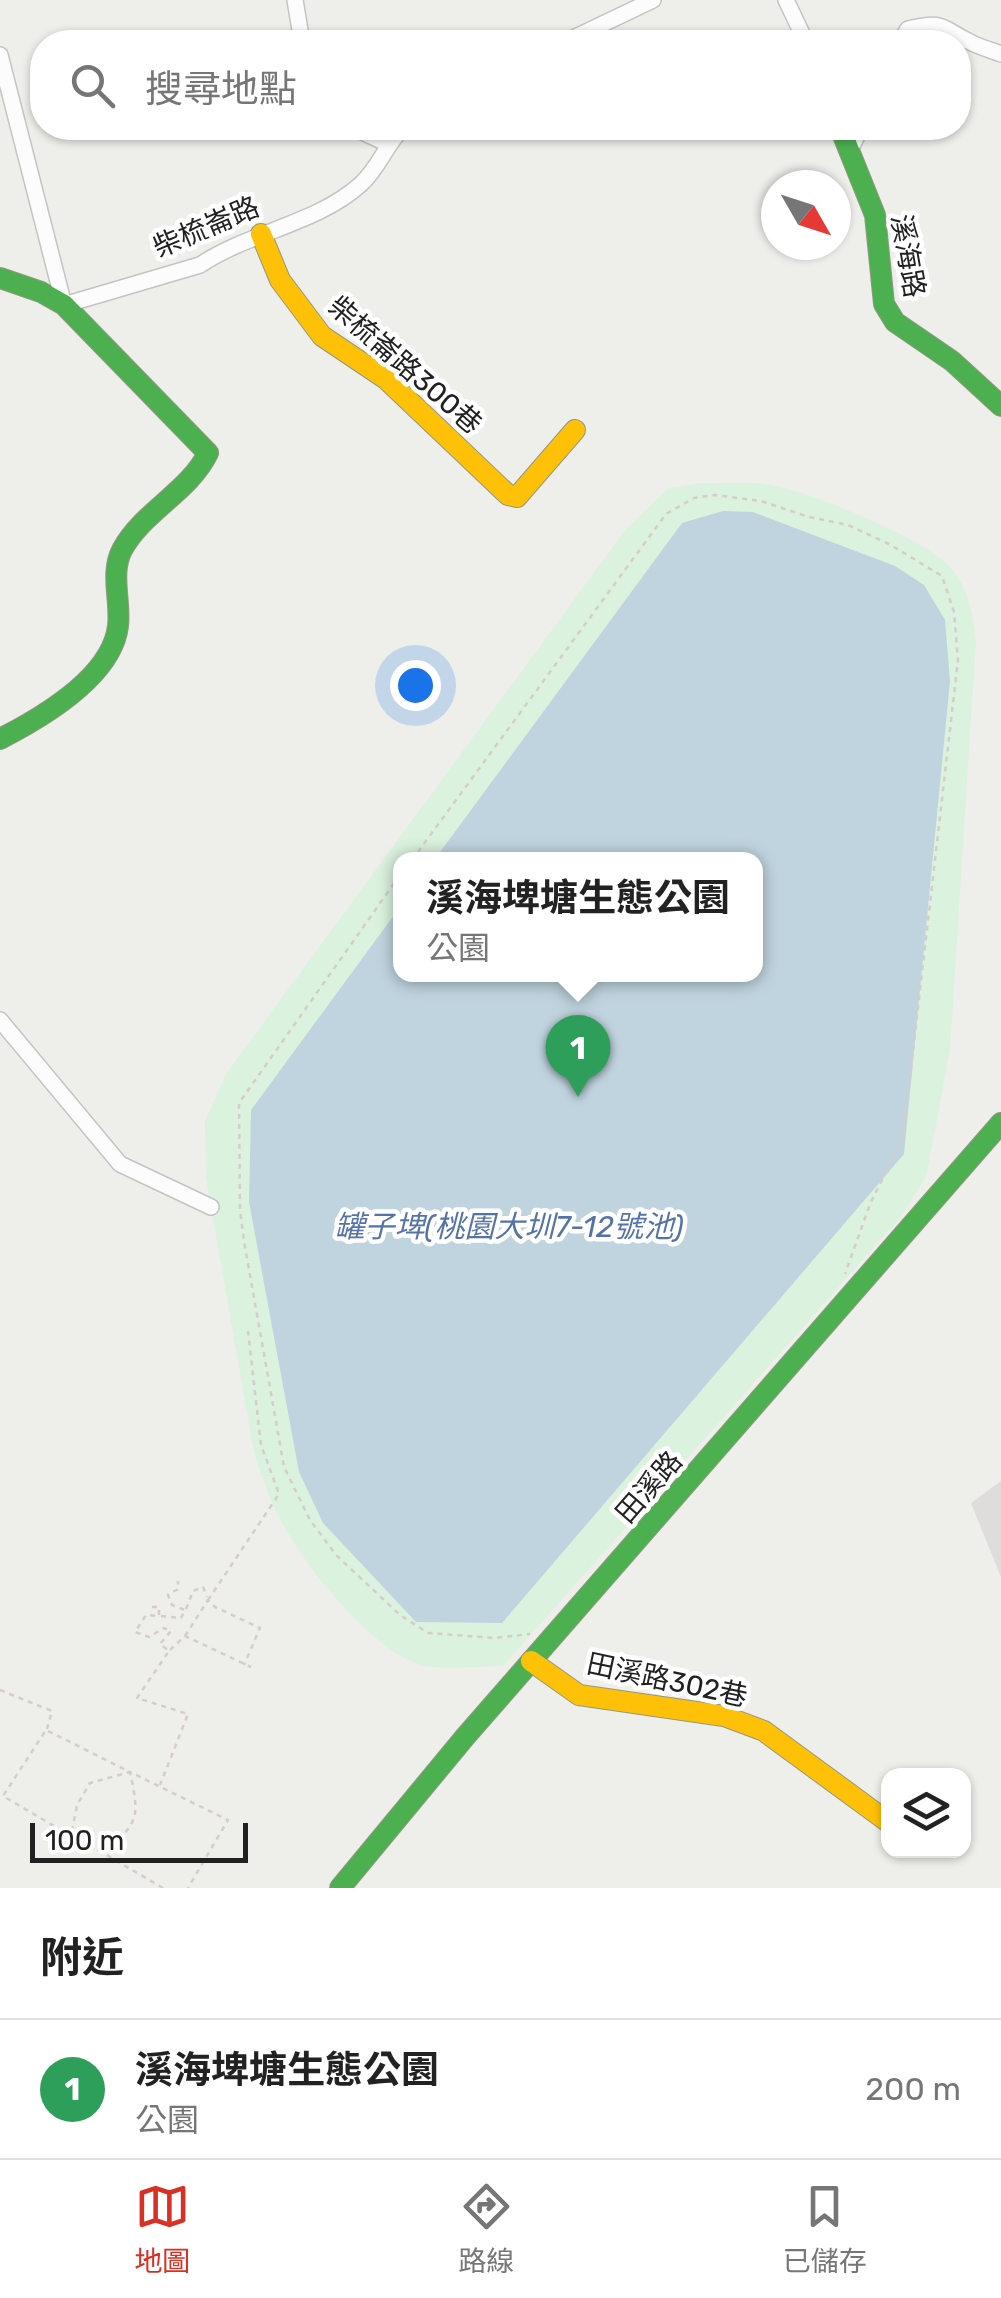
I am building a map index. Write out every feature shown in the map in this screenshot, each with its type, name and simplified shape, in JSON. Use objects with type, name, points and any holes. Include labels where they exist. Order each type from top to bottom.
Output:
[{"type":"street","points":[[295,0],[300,30]]},
{"type":"street","points":[[590,30],[652,0]]},
{"type":"street","points":[[786,0],[800,30]]},
{"type":"street","points":[[907,30],[938,24],[953,30]]},
{"type":"street","points":[[971,43],[1001,54]]},
{"type":"street","points":[[0,54],[64,305]]},
{"type":"street","points":[[380,140],[388,144]]},
{"type":"street","name":"柴梳崙路","points":[[64,305],[200,265],[218,253],[324,208],[362,184],[392,140]]},
{"type":"street","name":"溪海路","points":[[844,140],[875,215],[884,304],[894,322],[952,361],[1001,406]]},
{"type":"street","points":[[849,152],[854,140]]},
{"type":"street","name":"柴梳崙路300巷","points":[[261,234],[280,280],[322,336],[386,379],[508,495],[517,497],[574,430]]},
{"type":"street","points":[[0,278],[41,292],[64,305],[208,452],[203,464],[154,510],[119,554],[117,633],[102,664],[76,691],[31,724],[0,740]]},
{"type":"street","points":[[0,1020],[120,1164],[211,1206]]},
{"type":"street","name":"田溪路","points":[[340,1888],[531,1661],[1001,1123]]},
{"type":"street","name":"田溪路302巷","points":[[531,1661],[579,1695],[724,1716],[764,1731],[881,1817]]},
{"type":"path","points":[[418,852],[631,557],[666,514],[694,498],[715,495],[761,502],[848,525],[942,576],[954,612],[958,660],[903,1138],[844,1275],[844,1301]]},
{"type":"path","points":[[393,885],[239,1103],[240,1210],[284,1467],[310,1520],[336,1555],[400,1614],[428,1633],[494,1638],[544,1633],[552,1638]]},
{"type":"path","points":[[160,1787],[188,1714],[137,1698],[184,1636],[279,1494],[262,1445],[248,1331]]},
{"type":"path","points":[[178,1581],[178,1590],[168,1595],[172,1605],[185,1610]]},
{"type":"path","points":[[169,1651],[160,1644],[171,1631],[164,1628],[149,1637],[134,1632],[146,1615],[181,1618],[193,1590],[203,1587],[215,1606],[260,1628],[244,1665]]},
{"type":"path","points":[[152,1607],[159,1607],[159,1616]]},
{"type":"path","points":[[184,1636],[252,1667]]},
{"type":"path","points":[[0,1690],[52,1711],[46,1730],[2,1798],[164,1888]]},
{"type":"path","points":[[46,1730],[228,1820],[188,1888]]},
{"type":"path","points":[[71,1836],[77,1805],[90,1783],[130,1772]]},
{"type":"path","points":[[102,1853],[131,1829],[137,1806],[130,1772]]},
{"type":"shaded area","points":[[1001,1481],[1001,1577],[971,1503]]},
{"type":"green space","name":"罐子埤(桃園大圳7-12號池)","points":[[702,483],[763,484],[789,489],[888,528],[932,552],[959,579],[968,598],[976,640],[950,1050],[926,1177],[899,1219],[503,1666],[426,1666],[379,1640],[339,1602],[291,1538],[269,1495],[254,1453],[206,1178],[205,1121],[226,1074],[626,529],[669,488]]},
{"type":"water","name":"罐子埤(桃園大圳7-12號池)","points":[[723,511],[753,512],[895,566],[924,585],[945,620],[950,681],[904,1154],[502,1623],[416,1622],[323,1523],[299,1472],[249,1202],[251,1110],[393,917],[393,982],[763,982],[763,852],[440,852],[682,523]]},
{"type":"traffic: fast","points":[[845,140],[875,215],[884,304],[895,322],[952,361],[1001,406]]},
{"type":"traffic: fast","points":[[0,278],[41,292],[64,305],[208,453],[190,479],[142,524],[122,550],[117,568],[118,626],[103,662],[72,694],[0,739]]},
{"type":"traffic: fast","points":[[340,1888],[465,1737],[1001,1123]]},
{"type":"traffic: slow","points":[[261,234],[280,280],[322,336],[386,379],[508,495],[517,497],[575,430]]},
{"type":"traffic: slow","points":[[531,1661],[579,1695],[724,1716],[764,1731],[881,1817]]},
{"type":"place","name":"溪海埤塘生態公園","points":[[578,1097]]}]
